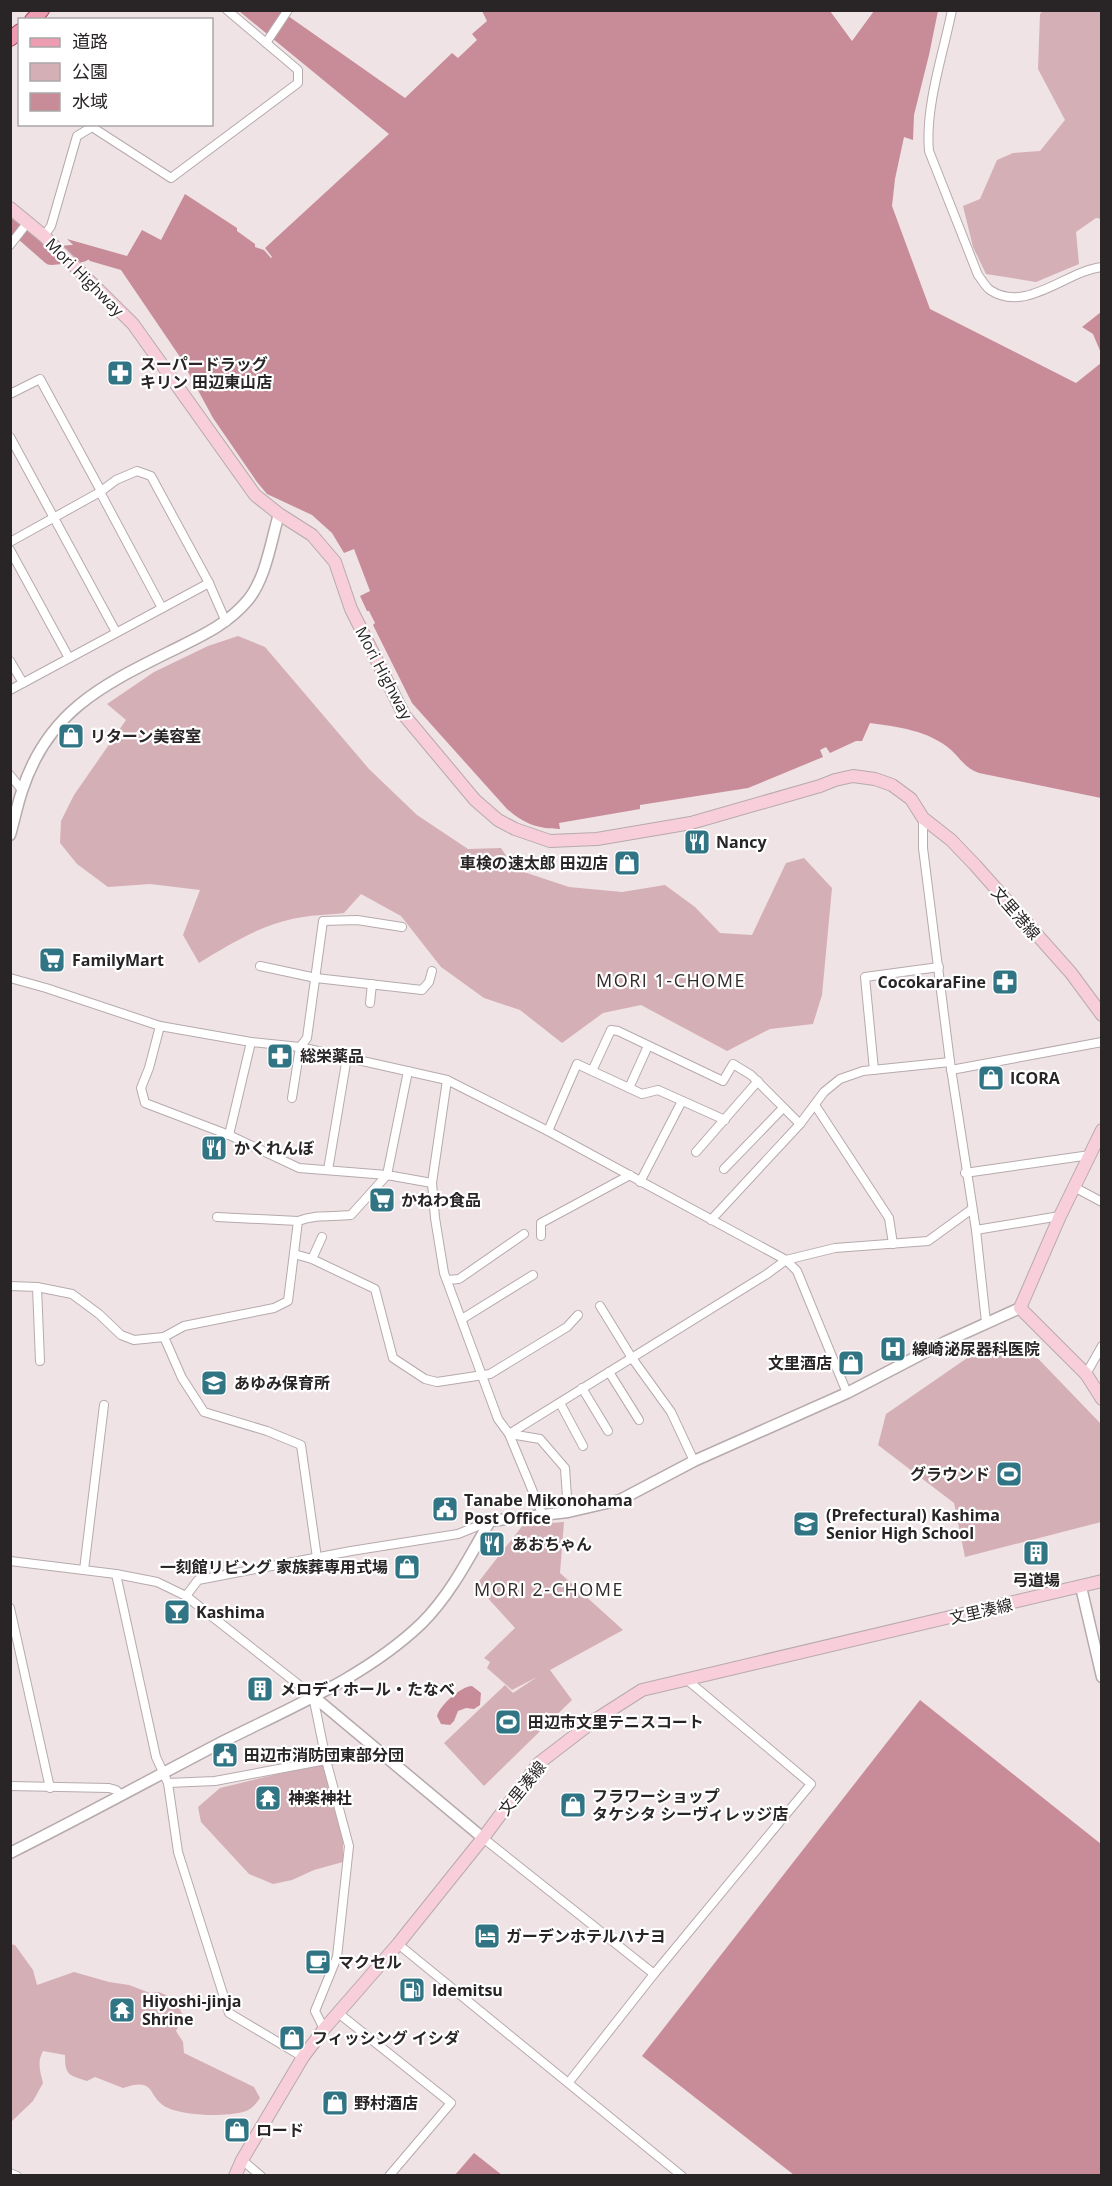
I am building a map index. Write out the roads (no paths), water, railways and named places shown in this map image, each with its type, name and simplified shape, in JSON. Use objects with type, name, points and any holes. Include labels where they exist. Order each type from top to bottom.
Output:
[{"type":"main road","name":"Mori Highway","points":[[10,208],[26,224],[47,239],[133,324],[239,476],[255,495],[312,535],[335,562],[351,609],[404,715],[475,800],[498,820],[515,829],[550,841],[597,839],[691,824],[853,776],[875,779],[892,785],[911,799],[923,818]]},
{"type":"main road","name":"文里港線","points":[[923,818],[951,840],[975,864],[1071,973],[1101,1015]]},
{"type":"main road","points":[[1101,1130],[1020,1308],[1086,1374],[1101,1399]]},
{"type":"main road","name":"文里湊線","points":[[235,2175],[303,2057],[337,2012],[398,1944],[483,1838],[539,1763],[595,1720],[642,1690],[1101,1581]]},
{"type":"street","points":[[47,239],[77,136],[92,127],[171,178],[298,83],[298,70],[227,10]]},
{"type":"street","points":[[266,43],[288,10]]},
{"type":"street","points":[[952,10],[931,111],[928,132],[929,151],[978,275],[989,289],[1005,296],[1018,297],[1044,290],[1081,272],[1101,267]]},
{"type":"street","points":[[10,245],[26,224]]},
{"type":"street","points":[[10,394],[40,379],[162,608]]},
{"type":"street","points":[[10,437],[116,632]]},
{"type":"street","points":[[10,542],[101,491],[116,480],[137,471],[151,476],[209,583],[226,622]]},
{"type":"street","points":[[10,835],[22,790],[49,735],[73,708],[109,682],[226,622],[250,598],[262,573],[279,514]]},
{"type":"street","points":[[10,550],[69,658]]},
{"type":"street","points":[[10,690],[209,583]]},
{"type":"street","points":[[10,661],[22,683]]},
{"type":"street","points":[[10,775],[22,790]]},
{"type":"street","points":[[923,818],[922,848],[965,1173],[976,1230],[986,1322]]},
{"type":"street","points":[[292,1098],[300,1047],[307,1038],[323,921],[357,920],[402,927]]},
{"type":"street","points":[[260,966],[316,978],[422,990],[429,982],[432,971]]},
{"type":"street","points":[[874,1070],[865,978],[939,967]]},
{"type":"street","points":[[10,978],[46,987],[160,1026],[251,1042],[300,1047],[447,1080],[548,1131],[786,1260],[797,1272],[847,1393]]},
{"type":"street","points":[[370,1003],[372,984]]},
{"type":"street","points":[[160,1026],[141,1088],[145,1103],[229,1135],[299,1168],[387,1175],[432,1183]]},
{"type":"street","points":[[592,1071],[611,1030],[618,1031],[723,1081],[733,1064],[758,1081],[801,1124]]},
{"type":"street","points":[[229,1135],[251,1042]]},
{"type":"street","points":[[711,1220],[801,1124],[824,1092],[840,1079],[863,1071],[950,1066],[1101,1042]]},
{"type":"street","points":[[629,1088],[648,1046]]},
{"type":"street","points":[[328,1170],[347,1058]]},
{"type":"street","points":[[548,1131],[577,1064],[642,1094],[658,1090],[725,1120]]},
{"type":"street","points":[[217,1217],[298,1221],[312,1216],[351,1215],[387,1175],[408,1071]]},
{"type":"street","points":[[447,1080],[432,1183],[435,1218],[447,1280],[498,1419],[509,1434],[543,1515]]},
{"type":"street","points":[[696,1152],[758,1081]]},
{"type":"street","points":[[640,1182],[682,1101]]},
{"type":"street","points":[[815,1105],[889,1218],[892,1244]]},
{"type":"street","points":[[724,1169],[783,1108]]},
{"type":"street","points":[[965,1173],[1090,1155]]},
{"type":"street","points":[[541,1236],[541,1223],[630,1175]]},
{"type":"street","points":[[1074,1187],[1101,1202]]},
{"type":"street","points":[[509,1434],[786,1260],[835,1248],[928,1241],[972,1209]]},
{"type":"street","points":[[976,1230],[1060,1216]]},
{"type":"street","points":[[10,1286],[37,1287],[72,1294],[99,1314],[121,1335],[134,1340],[164,1336],[184,1326],[274,1308],[288,1301],[298,1221]]},
{"type":"street","points":[[447,1280],[459,1279],[524,1234]]},
{"type":"street","points":[[312,1259],[322,1237]]},
{"type":"street","points":[[294,1254],[312,1259],[375,1289],[393,1358],[425,1378],[437,1382],[490,1374],[567,1327],[578,1315]]},
{"type":"street","points":[[462,1319],[533,1275]]},
{"type":"street","points":[[37,1287],[40,1361]]},
{"type":"street","points":[[600,1306],[632,1358],[671,1412],[694,1461]]},
{"type":"street","points":[[186,1596],[198,1580],[458,1534],[490,1521],[568,1512],[620,1500],[694,1461],[847,1393],[986,1322],[1020,1308]]},
{"type":"street","points":[[164,1336],[182,1378],[204,1412],[267,1431],[301,1445],[317,1558]]},
{"type":"street","points":[[1086,1374],[1101,1346]]},
{"type":"street","points":[[609,1372],[639,1420]]},
{"type":"street","points":[[582,1388],[608,1431]]},
{"type":"street","points":[[560,1403],[583,1446]]},
{"type":"street","points":[[84,1570],[104,1404]]},
{"type":"street","points":[[509,1434],[540,1439],[565,1468],[568,1512]]},
{"type":"street","points":[[10,1853],[121,1795],[166,1778],[371,1664],[423,1622],[445,1597],[490,1521]]},
{"type":"street","points":[[10,1561],[116,1574],[157,1582],[186,1596],[313,1696],[483,1838],[654,1974]]},
{"type":"street","points":[[116,1574],[156,1757],[166,1778],[178,1852],[229,2013],[303,2057]]},
{"type":"street","points":[[1081,1587],[1101,1677]]},
{"type":"street","points":[[10,1608],[50,1788]]},
{"type":"street","points":[[569,2082],[654,1974],[811,1784],[686,1679]]},
{"type":"street","points":[[313,1696],[326,1760],[348,1846],[337,1957],[315,2011],[324,2029]]},
{"type":"street","points":[[166,1778],[215,1781],[326,1760],[383,1754]]},
{"type":"street","points":[[10,1786],[109,1788],[121,1795]]},
{"type":"street","points":[[398,1944],[682,2175]]},
{"type":"street","points":[[337,2012],[452,2103],[389,2175]]},
{"type":"street","points":[[242,2160],[261,2175]]},
{"type":"street","points":[[10,2174],[16,2175]]},
{"type":"water","points":[[239,11],[281,11],[405,98],[452,53],[458,58],[477,40],[472,34],[487,21],[482,11],[830,11],[852,41],[874,11],[938,11],[914,115],[913,140],[904,137],[892,206],[930,309],[1076,383],[1101,363],[1101,798],[979,773],[970,769],[950,749],[932,737],[912,730],[870,723],[862,741],[856,741],[830,753],[826,747],[820,750],[823,757],[748,788],[640,805],[640,809],[559,823],[560,829],[532,825],[507,809],[412,703],[360,596],[370,591],[354,549],[344,553],[332,533],[312,515],[267,494],[213,418],[180,357],[121,270],[90,261],[67,239],[127,256],[142,230],[161,240],[185,194],[237,228],[237,231],[255,244],[255,247],[264,250],[271,258],[265,248],[389,134]]},
{"type":"water","points":[[1101,312],[1101,353],[1093,334],[1082,327]]},
{"type":"water","points":[[472,1686],[481,1693],[480,1705],[474,1709],[466,1708],[458,1711],[450,1725],[441,1724],[437,1716],[442,1706],[457,1693]]},
{"type":"water","points":[[920,1700],[1101,1844],[1101,2175],[794,2175],[642,2056]]},
{"type":"water","points":[[474,2153],[502,2175],[455,2175]]},
{"type":"waterway","points":[[10,220],[51,256],[82,253]]},
{"type":"place","name":"スーパードラッグ キリン 田辺東山店","points":[[120,373]]},
{"type":"place","name":"リターン美容室","points":[[71,736]]},
{"type":"place","name":"Nancy","points":[[697,842]]},
{"type":"place","name":"車検の速太郎 田辺店","points":[[627,863]]},
{"type":"place","name":"FamilyMart","points":[[52,960]]},
{"type":"place","name":"CocokaraFine","points":[[1005,982]]},
{"type":"place","name":"総栄薬品","points":[[280,1056]]},
{"type":"place","name":"ICORA","points":[[991,1078]]},
{"type":"place","name":"かくれんぼ","points":[[214,1148]]},
{"type":"place","name":"かねわ食品","points":[[382,1200]]},
{"type":"place","name":"線崎泌尿器科医院","points":[[893,1349]]},
{"type":"place","name":"文里酒店","points":[[851,1363]]},
{"type":"place","name":"あゆみ保育所","points":[[214,1383]]},
{"type":"place","name":"グラウンド","points":[[1009,1474]]},
{"type":"place","name":"Tanabe Mikonohama Post Office","points":[[445,1509]]},
{"type":"place","name":"(Prefectural) Kashima Senior High School","points":[[806,1524]]},
{"type":"place","name":"あおちゃん","points":[[492,1544]]},
{"type":"place","name":"弓道場","points":[[1036,1553]]},
{"type":"place","name":"一刻館リビング 家族葬専用式場","points":[[407,1567]]},
{"type":"place","name":"Kashima","points":[[177,1612]]},
{"type":"place","name":"メロディホール・たなべ","points":[[260,1689]]},
{"type":"place","name":"田辺市文里テニスコート","points":[[508,1722]]},
{"type":"place","name":"田辺市消防団東部分団","points":[[225,1755]]},
{"type":"place","name":"神楽神社","points":[[268,1798]]},
{"type":"place","name":"フラワーショップ タケシタ シーヴィレッジ店","points":[[573,1805]]},
{"type":"place","name":"ガーデンホテルハナヨ","points":[[487,1936]]},
{"type":"place","name":"マクセル","points":[[318,1962]]},
{"type":"place","name":"Idemitsu","points":[[412,1990]]},
{"type":"place","name":"Hiyoshi-jinja Shrine","points":[[122,2010]]},
{"type":"place","name":"フィッシング イシダ","points":[[292,2038]]},
{"type":"place","name":"野村酒店","points":[[335,2103]]},
{"type":"place","name":"ロード","points":[[237,2130]]},
{"type":"district","name":"MORI 1-CHOME","points":[[671,980]]},
{"type":"district","name":"MORI 2-CHOME","points":[[549,1589]]}]
